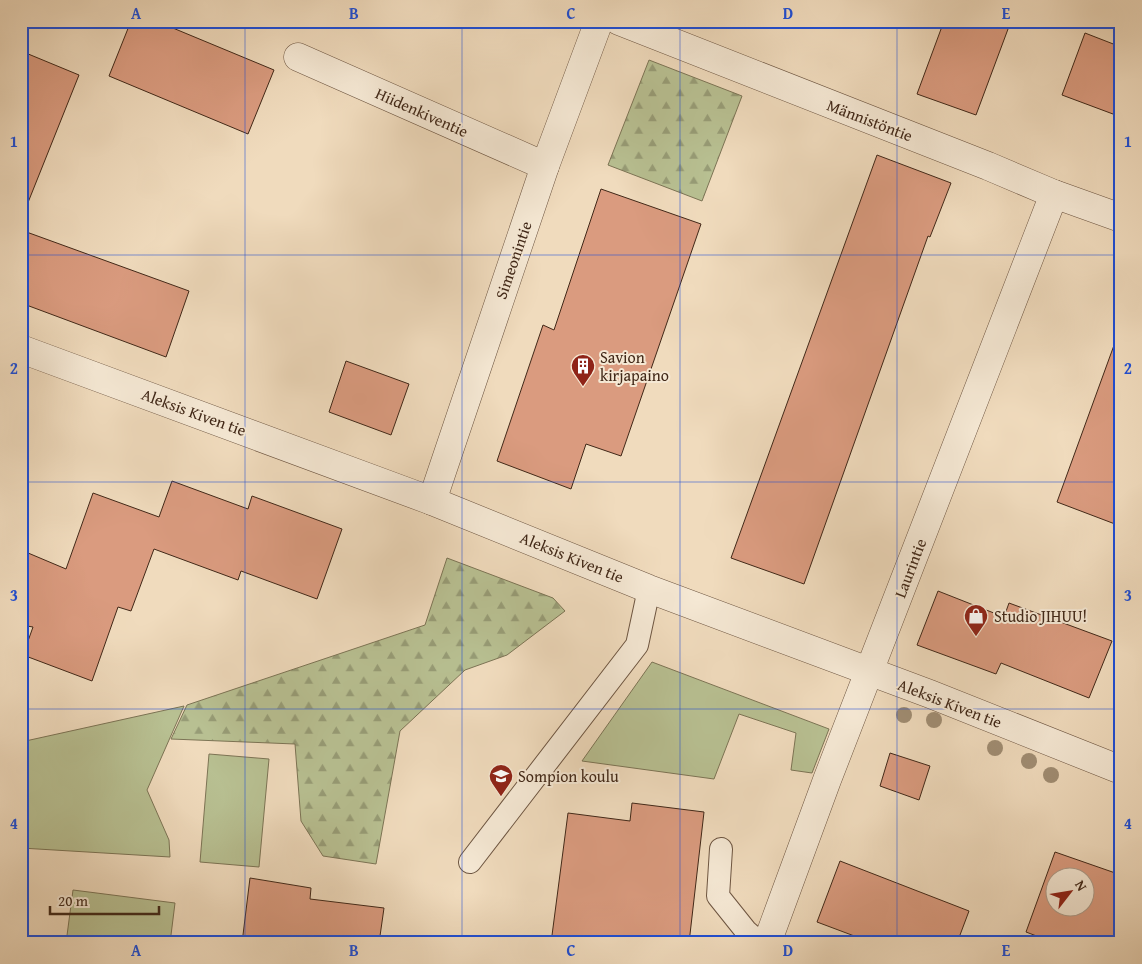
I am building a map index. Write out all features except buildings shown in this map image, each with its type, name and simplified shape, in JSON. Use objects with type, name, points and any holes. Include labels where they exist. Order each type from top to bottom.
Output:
[{"type":"street","name":"Simeonintie","points":[[432,501],[545,166],[599,21]]},
{"type":"street","name":"Männistöntie","points":[[619,21],[978,162],[1054,194],[1121,218]]},
{"type":"street","name":"Hiidenkiventie","points":[[298,58],[545,166]]},
{"type":"street","name":"Laurintie","points":[[767,943],[827,780],[1054,194]]},
{"type":"street","name":"Aleksis Kiven tie","points":[[21,349],[432,501],[649,589],[930,694],[1121,770]]},
{"type":"lane","points":[[470,862],[637,645],[649,589]]},
{"type":"lane","points":[[721,850],[718,896],[746,931],[760,943]]},
{"type":"green space","points":[[649,60],[742,96],[702,201],[608,165]]},
{"type":"green space","points":[[447,558],[553,598],[565,611],[507,655],[465,670],[400,731],[376,864],[323,856],[301,821],[295,744],[171,739],[187,705],[425,625]]},
{"type":"green space","points":[[652,662],[829,729],[812,773],[791,770],[796,733],[739,714],[714,779],[582,761]]},
{"type":"green space","points":[[184,706],[147,790],[169,840],[170,857],[21,848],[21,742]]},
{"type":"green space","points":[[209,754],[269,759],[259,867],[200,862]]},
{"type":"green space","points":[[73,890],[175,903],[170,943],[66,943]]},
{"type":"place","name":"Savion kirjapaino","points":[[583,387]]},
{"type":"place","name":"Studio JIHUU!","points":[[976,637]]},
{"type":"place","name":"Sompion koulu","points":[[501,797]]}]
